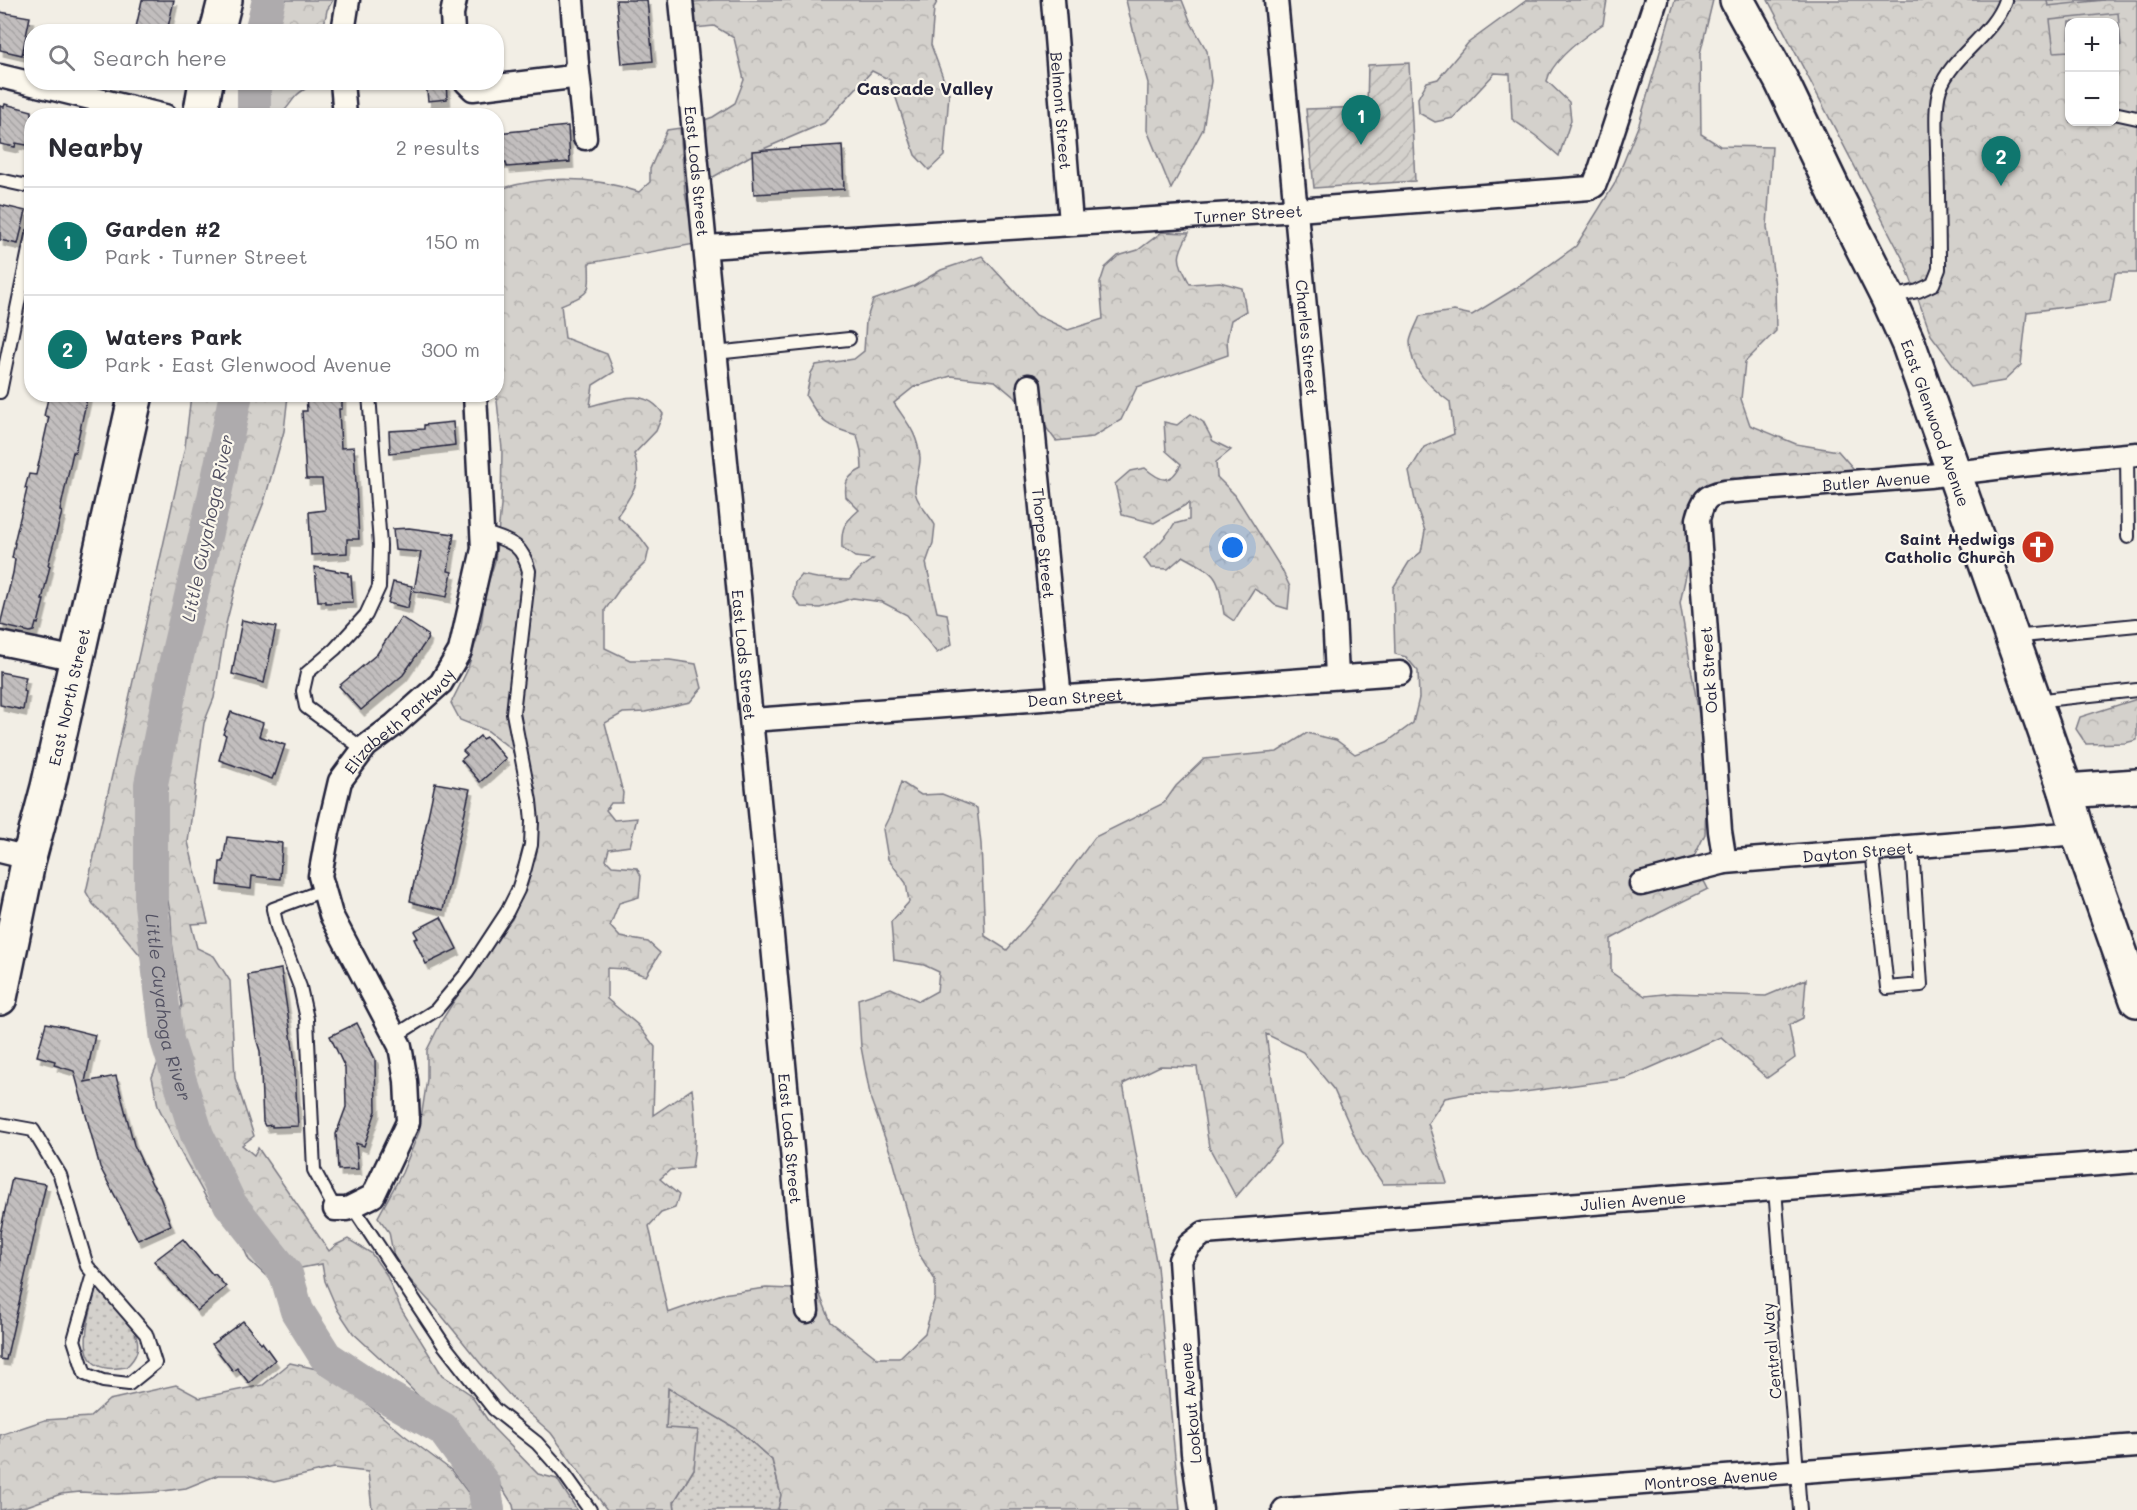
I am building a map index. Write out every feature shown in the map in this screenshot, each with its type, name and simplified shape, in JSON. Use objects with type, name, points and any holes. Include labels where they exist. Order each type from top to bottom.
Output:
[{"type":"street","points":[[219,24],[225,0]]},
{"type":"street","points":[[344,24],[348,0]]},
{"type":"street","points":[[453,24],[455,0]]},
{"type":"street","points":[[572,0],[585,138]]},
{"type":"street","name":"East Lods Street","points":[[681,0],[807,1311]]},
{"type":"street","name":"Belmont Street","points":[[1053,0],[1071,223]]},
{"type":"street","name":"Charles Street","points":[[1276,0],[1334,615],[1337,676]]},
{"type":"street","name":"Turner Street","points":[[706,247],[1297,210],[1594,186],[1656,0]]},
{"type":"street","name":"East Glenwood Avenue","points":[[1737,0],[1781,80],[1910,345],[2137,1000]]},
{"type":"street","points":[[504,85],[572,77],[578,64]]},
{"type":"street","points":[[0,76],[24,82]]},
{"type":"street","points":[[58,90],[132,108]]},
{"type":"street","points":[[201,108],[205,90]]},
{"type":"street","points":[[343,90],[344,108]]},
{"type":"street","name":"Thorpe Street","points":[[1029,386],[1060,699]]},
{"type":"street","name":"East North Street","points":[[0,998],[14,854],[48,787],[134,402]]},
{"type":"street","name":"Elizabeth Parkway","points":[[343,1208],[373,1196],[408,1122],[406,1082],[400,1046],[331,915],[320,876],[340,781],[363,750],[441,683],[460,651],[483,549],[475,402]]},
{"type":"street","name":"Butler Avenue","points":[[1724,492],[1956,473],[2132,455]]},
{"type":"street","name":"Oak Street","points":[[1724,492],[1708,497],[1702,504],[1698,519],[1719,831],[1725,862]]},
{"type":"street","points":[[0,643],[76,659]]},
{"type":"street","name":"Dean Street","points":[[752,720],[1400,673]]},
{"type":"street","points":[[2066,791],[2137,786]]},
{"type":"street","name":"Dayton Street","points":[[1641,884],[1725,862],[2078,833]]},
{"type":"street","name":"Julien Avenue","points":[[1182,1296],[1180,1260],[1189,1245],[1204,1233],[2137,1161]]},
{"type":"street","name":"Lookout Avenue","points":[[1182,1296],[1193,1453],[1201,1510]]},
{"type":"street","name":"Montrose Avenue","points":[[1284,1510],[2137,1446]]},
{"type":"lane","points":[[1888,298],[1918,291],[1933,284],[1939,269],[1937,125],[1940,90],[1950,71],[1981,38],[2003,7],[2005,0]]},
{"type":"lane","points":[[2119,114],[2137,118]]},
{"type":"lane","points":[[0,180],[24,185]]},
{"type":"lane","points":[[0,392],[24,274]]},
{"type":"lane","points":[[715,353],[849,339]]},
{"type":"lane","points":[[363,750],[306,707],[303,690],[307,673],[335,649],[366,615],[379,586],[380,545],[370,402]]},
{"type":"lane","points":[[2128,537],[2132,455]]},
{"type":"lane","points":[[395,1036],[436,1010],[467,973],[518,890],[531,845],[530,801],[513,713],[529,571],[525,556],[519,547],[482,532]]},
{"type":"lane","points":[[2012,637],[2137,625]]},
{"type":"lane","points":[[2034,701],[2137,690]]},
{"type":"lane","points":[[1872,850],[1887,988],[1921,984],[1912,847]]},
{"type":"lane","points":[[324,890],[273,909],[277,927],[300,987],[308,1019],[314,1170],[494,1409],[537,1443],[563,1472],[590,1510]]},
{"type":"lane","points":[[0,1124],[33,1130],[60,1175],[87,1266],[146,1334],[155,1363],[129,1384],[102,1381],[85,1374],[74,1340],[93,1274]]},
{"type":"lane","name":"Central Way","points":[[1774,1189],[1800,1510]]},
{"type":"green space","points":[[279,0],[333,0],[327,10],[324,24],[273,24]]},
{"type":"green space","points":[[714,0],[938,0],[934,8],[931,45],[949,94],[944,156],[929,170],[915,155],[890,80],[872,71],[824,123],[761,150],[699,185],[693,124],[713,117],[735,103],[744,80],[734,38],[714,26],[684,29],[681,3]]},
{"type":"green space","points":[[1126,0],[1182,0],[1191,23],[1207,51],[1211,81],[1203,129],[1171,189],[1147,130],[1148,83]]},
{"type":"green space","points":[[1527,0],[1607,0],[1603,24],[1562,56],[1555,64],[1547,81],[1569,102],[1571,120],[1559,156],[1512,119],[1510,74],[1495,73],[1453,118],[1435,122],[1419,113],[1418,98],[1427,82],[1438,79],[1468,43]]},
{"type":"green space","points":[[1675,0],[1713,0],[1700,54],[1701,134],[1720,146],[1772,147],[1767,227],[1775,286],[1776,331],[1745,362],[1741,399],[1750,425],[1796,444],[1838,451],[1860,476],[1782,482],[1747,476],[1713,494],[1698,519],[1680,603],[1707,762],[1705,834],[1693,859],[1708,889],[1611,939],[1611,972],[1645,996],[1673,993],[1766,996],[1806,979],[1803,1018],[1789,1025],[1795,1058],[1767,1078],[1721,1037],[1627,1078],[1509,1094],[1471,1093],[1445,1098],[1428,1123],[1447,1183],[1383,1184],[1362,1153],[1334,1090],[1303,1052],[1266,1034],[1281,1144],[1236,1197],[1209,1147],[1197,1067],[1160,1066],[1123,1084],[1157,1266],[1180,1510],[778,1510],[781,1495],[772,1460],[737,1429],[668,1388],[666,1428],[698,1430],[694,1469],[674,1502],[675,1510],[607,1510],[551,1433],[515,1401],[480,1363],[395,1263],[389,1232],[378,1217],[402,1173],[419,1132],[427,1079],[427,1050],[442,1020],[476,966],[512,919],[530,876],[536,789],[511,749],[488,731],[460,720],[451,703],[467,671],[481,625],[486,589],[495,561],[501,506],[502,449],[497,402],[504,402],[504,188],[532,182],[568,179],[603,183],[639,192],[650,182],[650,169],[667,130],[680,128],[685,193],[695,244],[589,263],[587,291],[561,305],[565,338],[607,354],[614,372],[593,385],[590,406],[630,397],[648,400],[656,405],[663,414],[656,431],[634,454],[638,472],[637,480],[617,516],[641,538],[649,549],[646,562],[621,587],[605,610],[605,648],[630,660],[670,660],[696,664],[702,688],[690,702],[645,712],[623,713],[605,723],[623,793],[622,803],[611,803],[606,810],[614,820],[637,818],[630,846],[609,849],[606,860],[612,866],[637,868],[641,876],[639,897],[619,903],[610,926],[620,937],[648,942],[660,953],[646,976],[625,969],[607,968],[607,999],[638,1025],[655,1047],[653,1115],[692,1089],[695,1138],[692,1168],[670,1170],[660,1179],[679,1195],[675,1208],[661,1213],[649,1226],[668,1313],[722,1294],[766,1288],[818,1290],[831,1322],[877,1358],[899,1358],[925,1333],[935,1297],[935,1280],[919,1254],[893,1160],[871,1100],[861,1047],[858,999],[891,988],[919,1001],[937,991],[939,972],[924,965],[894,960],[891,922],[909,902],[906,883],[888,859],[883,829],[901,782],[921,795],[942,794],[977,808],[985,936],[1007,950],[1037,915],[1095,837],[1164,803],[1176,786],[1204,759],[1277,752],[1307,733],[1336,740],[1355,754],[1387,742],[1413,723],[1419,698],[1418,671],[1406,657],[1395,654],[1393,588],[1409,562],[1421,552],[1425,531],[1416,505],[1409,472],[1424,447],[1454,434],[1450,402],[1422,377],[1413,361],[1410,342],[1412,336],[1420,316],[1454,311],[1472,315],[1526,282],[1576,246],[1614,185],[1639,124]]},
{"type":"green space","points":[[1768,0],[2137,0],[2137,273],[2115,273],[2110,301],[2027,312],[2021,365],[2004,381],[1970,387],[1931,335],[1905,263]]},
{"type":"green space","points":[[2047,0],[2104,0],[2048,6]]},
{"type":"green space","points":[[2118,13],[2118,18],[2069,18]]},
{"type":"green space","points":[[2065,18],[2065,51],[2054,52],[2050,20]]},
{"type":"green space","points":[[1409,63],[1415,181],[1314,188],[1306,109],[1367,107],[1368,65]]},
{"type":"green space","points":[[264,90],[304,90],[286,108],[267,107]]},
{"type":"green space","points":[[1162,232],[1189,233],[1181,248],[1179,258],[1190,284],[1220,282],[1242,288],[1246,311],[1231,320],[1227,339],[1228,355],[1137,387],[1121,420],[1093,437],[1056,441],[1040,419],[995,381],[951,376],[914,387],[894,403],[911,428],[919,448],[920,462],[915,494],[935,525],[933,543],[926,563],[937,612],[947,614],[952,644],[937,653],[907,615],[882,602],[853,598],[820,608],[801,607],[793,596],[795,582],[801,575],[849,580],[873,559],[855,557],[842,548],[844,526],[859,510],[846,497],[846,483],[853,474],[862,469],[857,435],[826,423],[806,396],[811,373],[816,365],[854,359],[864,351],[866,321],[873,300],[914,286],[941,270],[982,256],[1036,315],[1068,330],[1103,319],[1100,283],[1105,268],[1118,256],[1138,250]]},
{"type":"green space","points":[[190,402],[225,402],[214,438],[197,544],[139,801],[143,828],[140,894],[145,961],[93,904],[86,892],[185,447]]},
{"type":"green space","points":[[245,402],[287,402],[284,431],[264,502],[244,553],[226,624],[214,698],[204,723],[188,842],[208,923],[191,924],[197,948],[214,956],[230,981],[235,1078],[254,1136],[242,1145],[254,1155],[258,1148],[329,1251],[348,1239],[371,1253],[386,1274],[401,1309],[442,1375],[470,1394],[493,1428],[538,1474],[557,1479],[577,1510],[514,1510],[496,1478],[468,1449],[452,1425],[429,1407],[353,1333],[337,1309],[325,1281],[322,1264],[265,1275],[249,1260],[235,1229],[208,1201],[158,1106],[152,1077],[182,1005],[172,942],[171,917],[158,849],[159,814],[168,789],[165,773],[184,671],[205,605]]},
{"type":"green space","points":[[1191,414],[1203,422],[1213,441],[1231,450],[1216,462],[1217,477],[1235,495],[1281,568],[1290,587],[1288,609],[1275,605],[1254,589],[1234,621],[1224,614],[1218,584],[1210,572],[1183,556],[1168,569],[1151,568],[1144,558],[1174,524],[1189,520],[1189,503],[1154,523],[1122,515],[1115,484],[1130,471],[1145,468],[1165,479],[1173,475],[1181,464],[1166,451],[1164,422],[1177,425]]},
{"type":"green space","points":[[2137,699],[2137,740],[2125,743],[2086,744],[2076,729],[2080,717]]},
{"type":"green space","points":[[98,1288],[102,1289],[125,1317],[137,1337],[138,1347],[135,1357],[126,1367],[108,1368],[96,1364],[89,1356],[86,1345],[87,1331]]},
{"type":"green space","points":[[290,1363],[330,1372],[404,1435],[451,1470],[476,1503],[478,1510],[372,1510],[368,1472],[334,1468],[274,1482],[247,1475],[218,1475],[186,1488],[156,1492],[61,1494],[27,1506],[0,1510],[0,1435],[45,1420],[90,1417],[109,1400],[176,1385],[200,1398],[263,1385]]},
{"type":"green space","points":[[668,1388],[737,1429],[772,1460],[781,1495],[778,1510],[675,1510],[674,1502],[694,1469],[666,1428]]},
{"type":"building","points":[[142,0],[174,0],[169,24],[137,24]]},
{"type":"building","points":[[616,0],[647,0],[653,61],[622,64]]},
{"type":"building","points":[[0,12],[30,17],[29,24],[24,24],[22,55],[0,50]]},
{"type":"building","points":[[427,90],[446,90],[447,99],[428,101]]},
{"type":"building","points":[[5,104],[24,109],[24,144],[16,143],[15,147],[0,144],[0,106],[4,107]]},
{"type":"building","points":[[568,126],[570,162],[507,167],[504,163],[504,132]]},
{"type":"building","points":[[842,145],[844,189],[754,194],[752,151]]},
{"type":"building","points":[[0,205],[24,211],[18,244],[0,240]]},
{"type":"building","points":[[47,402],[86,402],[48,565],[50,566],[42,600],[44,600],[38,624],[36,623],[34,631],[30,632],[0,625],[13,573],[14,543],[27,489],[25,488],[29,474],[36,475],[49,417],[44,416]]},
{"type":"building","points":[[306,402],[342,402],[342,409],[339,409],[341,448],[354,447],[359,539],[347,539],[347,553],[311,555],[309,512],[325,509],[322,479],[306,479],[302,411],[307,411]]},
{"type":"building","points":[[453,422],[455,445],[390,453],[389,431],[424,429],[424,425]]},
{"type":"building","points":[[409,528],[454,534],[448,571],[452,572],[447,597],[414,591],[421,552],[395,550],[393,529]]},
{"type":"building","points":[[315,567],[348,573],[348,576],[351,576],[353,602],[318,601]]},
{"type":"building","points":[[393,582],[412,586],[408,608],[388,603]]},
{"type":"building","points":[[401,617],[428,635],[427,640],[403,675],[361,710],[339,686],[377,654]]},
{"type":"building","points":[[242,620],[276,627],[264,683],[232,674]]},
{"type":"building","points":[[0,672],[26,677],[23,710],[0,705]]},
{"type":"building","points":[[231,712],[263,723],[259,736],[285,745],[272,779],[219,760],[226,735],[223,734]]},
{"type":"building","points":[[480,736],[482,739],[486,737],[490,740],[506,759],[480,782],[461,760],[467,755],[463,751]]},
{"type":"building","points":[[435,783],[470,789],[443,910],[410,901]]},
{"type":"building","points":[[227,837],[282,843],[280,879],[252,876],[251,889],[218,885],[220,862],[223,862]]},
{"type":"building","points":[[441,917],[457,949],[426,964],[414,939],[418,938],[414,931]]},
{"type":"building","points":[[281,969],[294,1055],[298,1126],[272,1127],[272,1125],[265,1126],[263,1122],[260,1051],[256,1038],[248,975]]},
{"type":"building","points":[[46,1023],[95,1035],[85,1082],[116,1076],[134,1145],[158,1192],[171,1225],[138,1240],[100,1167],[74,1071],[54,1065],[55,1061],[37,1056]]},
{"type":"building","points":[[357,1023],[375,1059],[376,1111],[364,1146],[356,1143],[358,1169],[338,1170],[336,1134],[346,1107],[345,1068],[330,1036]]},
{"type":"building","points":[[12,1178],[46,1184],[6,1360],[0,1359],[0,1233]]},
{"type":"building","points":[[183,1239],[226,1287],[197,1311],[154,1261]]},
{"type":"building","points":[[243,1321],[275,1360],[249,1383],[237,1368],[233,1371],[212,1344]]},
{"type":"waterway","name":"Little Cuyahoga River","points":[[263,24],[269,0]]},
{"type":"waterway","name":"Little Cuyahoga River","points":[[254,90],[254,108]]},
{"type":"waterway","name":"Little Cuyahoga River","points":[[234,402],[175,665],[151,784],[151,904],[167,1040],[197,1135],[230,1204],[286,1274],[297,1311],[326,1357],[382,1394],[443,1429],[484,1485],[488,1510]]},
{"type":"place","name":"Garden #2","points":[[1361,145]]},
{"type":"place","name":"Waters Park","points":[[2001,186]]},
{"type":"place","name":"Saint Hedwigs Catholic Church","points":[[2038,547]]},
{"type":"district","name":"Cascade Valley","points":[[925,88]]}]
